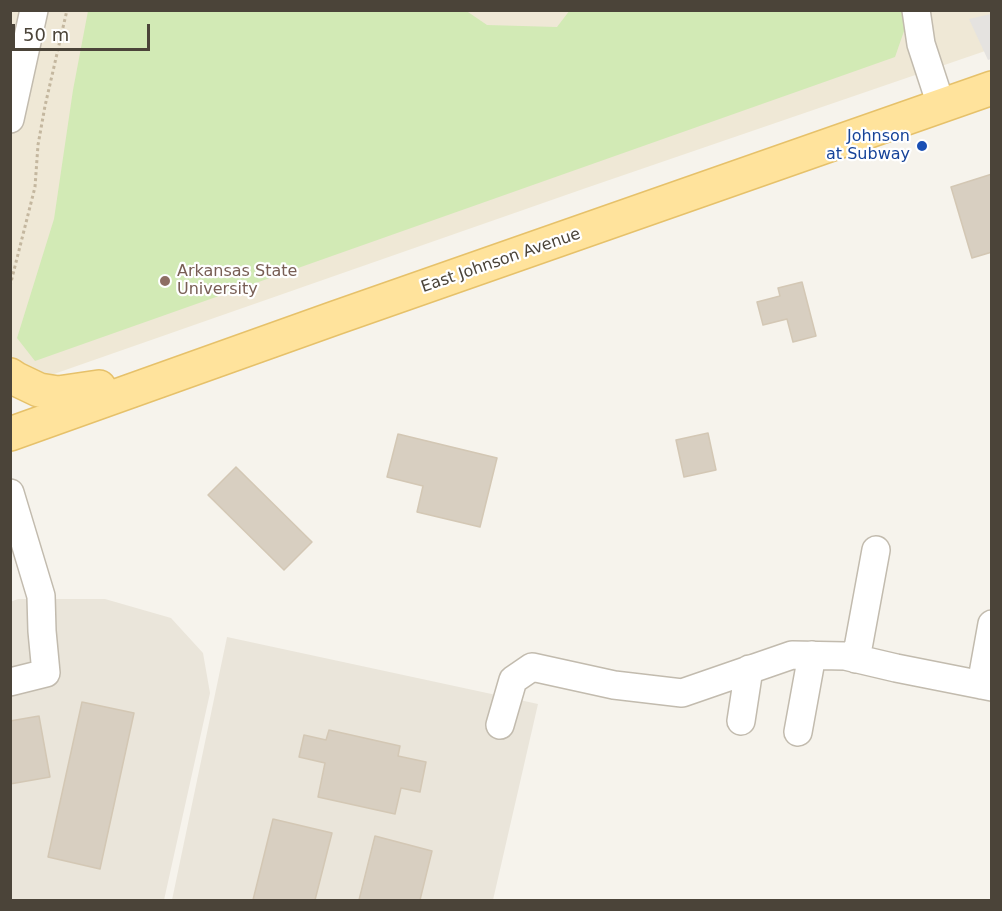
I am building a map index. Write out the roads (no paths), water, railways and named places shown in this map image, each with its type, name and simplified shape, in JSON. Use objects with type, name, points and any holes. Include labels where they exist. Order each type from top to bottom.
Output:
[{"type":"main road","name":"East Johnson Avenue","points":[[10,434],[992,88]]},
{"type":"main road","points":[[10,375],[39,390],[64,393],[193,370]]},
{"type":"street","points":[[10,119],[34,10]]},
{"type":"street","points":[[916,10],[921,44],[941,105]]},
{"type":"street","points":[[10,493],[41,596],[46,673],[10,682]]},
{"type":"street","points":[[856,659],[876,550]]},
{"type":"street","points":[[500,726],[513,680],[532,667],[614,685],[682,693],[792,655],[845,656],[986,686],[992,624]]},
{"type":"street","points":[[798,732],[812,656]]},
{"type":"street","points":[[741,721],[748,669]]},
{"type":"place","name":"Johnson at Subway","points":[[922,146]]},
{"type":"place","name":"Arkansas State University","points":[[165,281]]}]
